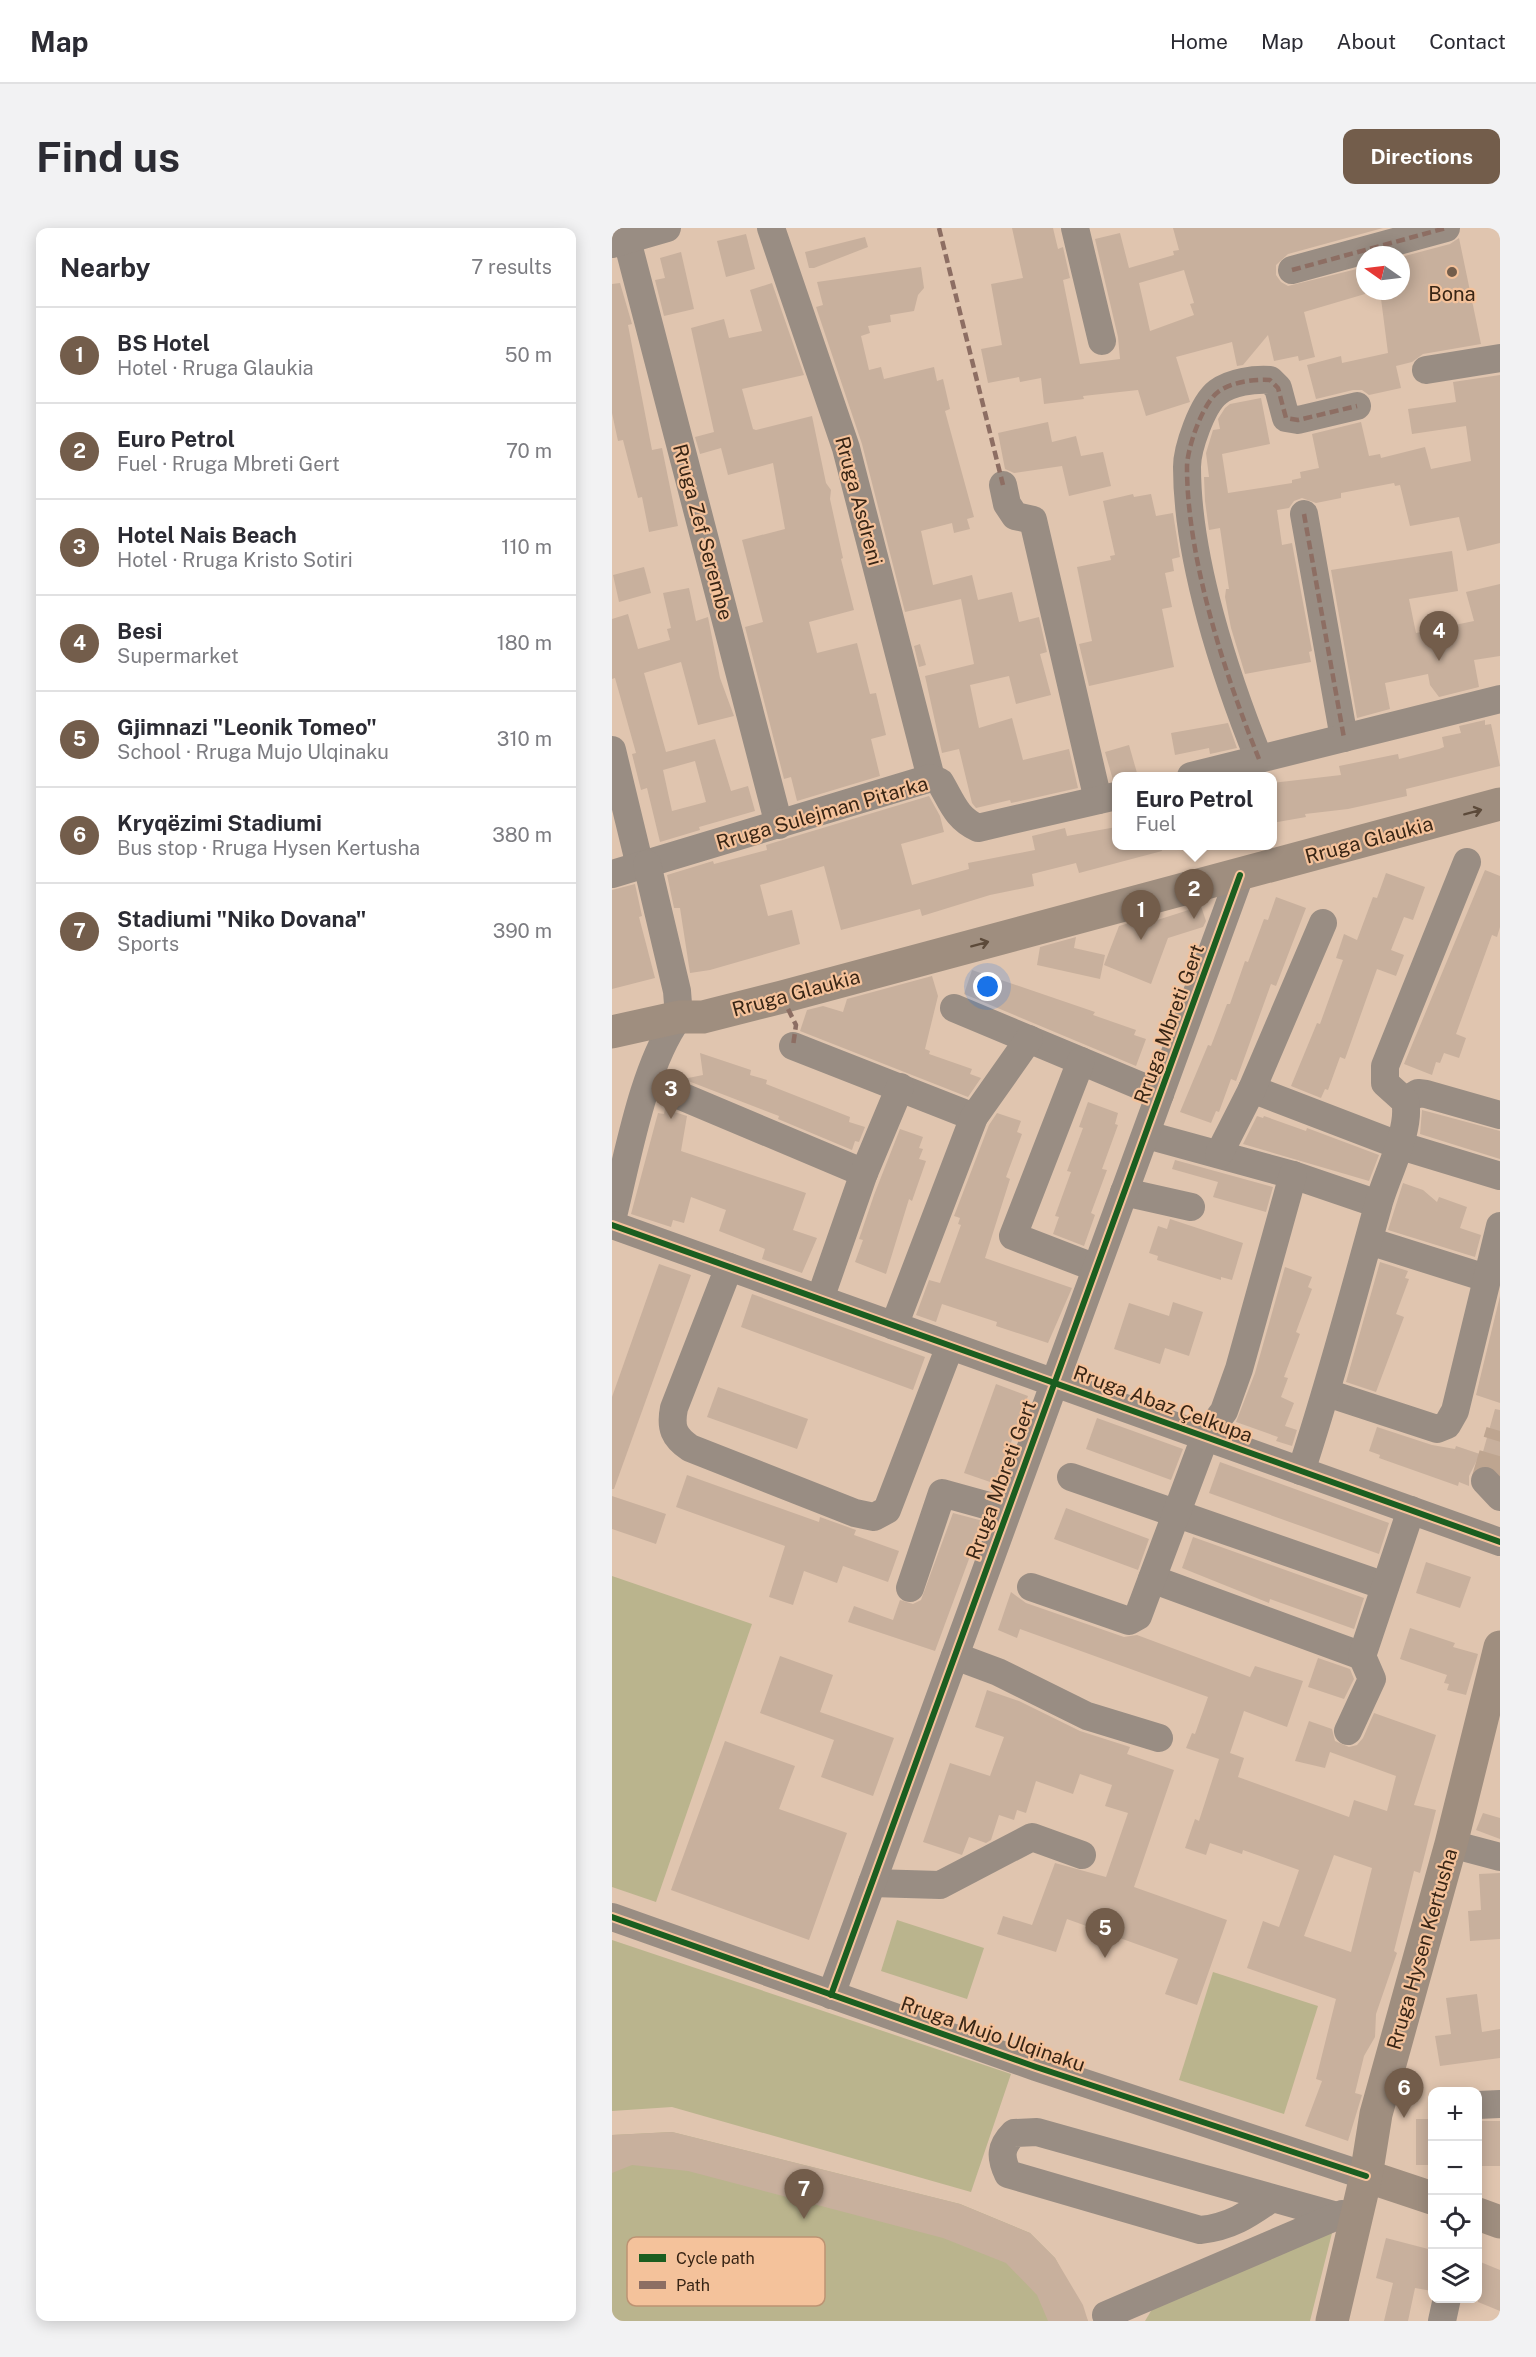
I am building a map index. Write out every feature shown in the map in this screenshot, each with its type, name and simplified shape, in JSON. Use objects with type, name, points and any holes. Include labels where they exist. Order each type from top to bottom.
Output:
[{"type":"main road","name":"Rruga Glaukia","points":[[1277,842],[1500,781]]},
{"type":"main road","name":"Rruga Glaukia","points":[[679,1017],[703,1017],[748,1006],[1500,804]]},
{"type":"main road","name":"Rruga Glaukia","points":[[679,1017],[700,999],[1247,850]]},
{"type":"main road","points":[[612,1032],[679,1017]]},
{"type":"main road","name":"Rruga Hysen Kertusha","points":[[1332,2321],[1348,2212],[1366,2176],[1376,2114],[1451,1844],[1500,1647]]},
{"type":"main road","name":"Rruga Mujo Ulqinaku","points":[[1366,2176],[1428,2198]]},
{"type":"main road","points":[[1482,2215],[1500,2222]]},
{"type":"street","points":[[617,239],[667,228]]},
{"type":"street","name":"Rruga Asdreni","points":[[771,228],[846,448],[931,778]]},
{"type":"street","points":[[1075,228],[1102,341]]},
{"type":"street","points":[[1292,270],[1446,228]]},
{"type":"street","name":"Rruga Zef Serembe","points":[[617,239],[779,825]]},
{"type":"street","points":[[1426,370],[1500,358]]},
{"type":"street","points":[[1259,759],[1228,676],[1197,559],[1187,465],[1194,431],[1217,393],[1238,383],[1258,379],[1270,380],[1278,388],[1286,418],[1298,420],[1357,406]]},
{"type":"street","points":[[1003,485],[1007,504],[1015,516],[1033,520],[1107,798]]},
{"type":"street","points":[[1304,514],[1344,738]]},
{"type":"street","points":[[1210,772],[1500,699]]},
{"type":"street","points":[[612,750],[677,991],[679,1017],[668,1032],[640,1110],[612,1223]]},
{"type":"street","name":"Rruga Sulejman Pitarka","points":[[612,874],[931,778],[940,782],[951,807],[966,822],[978,828],[1107,798]]},
{"type":"street","points":[[1302,1471],[1327,1393],[1378,1204],[1406,1119],[1405,1101],[1385,1083],[1385,1066],[1467,862]]},
{"type":"street","name":"Rruga Mbreti Gert","points":[[831,1995],[1124,1192],[1147,1135],[1240,874]]},
{"type":"street","points":[[1219,1154],[1252,1089],[1323,923]]},
{"type":"street","points":[[954,1008],[1160,1094]]},
{"type":"street","points":[[894,1326],[974,1117],[1029,1039]]},
{"type":"street","points":[[793,1046],[974,1117]]},
{"type":"street","points":[[1081,1061],[1013,1236],[1096,1269]]},
{"type":"street","points":[[650,1083],[864,1173]]},
{"type":"street","points":[[820,1299],[864,1173],[900,1087]]},
{"type":"street","points":[[1252,1089],[1398,1145],[1500,1176]]},
{"type":"street","points":[[1405,1101],[1418,1093],[1426,1094],[1500,1114]]},
{"type":"street","points":[[1147,1135],[1293,1174],[1378,1204]]},
{"type":"street","points":[[1031,1587],[1129,1621],[1138,1616],[1205,1437],[1224,1411],[1239,1369],[1293,1174]]},
{"type":"street","points":[[1124,1192],[1191,1207]]},
{"type":"street","name":"Rruga Abaz Çelkupa","points":[[612,1223],[729,1267],[1500,1542]]},
{"type":"street","points":[[1327,1393],[1437,1429],[1447,1425],[1455,1411],[1500,1227]]},
{"type":"street","points":[[1369,1241],[1486,1278]]},
{"type":"street","points":[[729,1267],[674,1408],[671,1423],[677,1439],[690,1448],[855,1513],[873,1517],[887,1510],[950,1346]]},
{"type":"street","points":[[1071,1477],[1385,1586]]},
{"type":"street","points":[[910,1588],[942,1493],[1007,1512]]},
{"type":"street","points":[[1348,1731],[1372,1679],[1362,1656],[1411,1510]]},
{"type":"street","points":[[1152,1579],[1362,1656]]},
{"type":"street","points":[[955,1656],[998,1672],[1087,1716],[1159,1738]]},
{"type":"street","points":[[872,1883],[940,1885],[1032,1837],[1082,1855]]},
{"type":"street","points":[[1451,1844],[1500,1857]]},
{"type":"street","name":"Rruga Mujo Ulqinaku","points":[[612,1917],[1036,2067],[1366,2176]]},
{"type":"street","points":[[1482,2105],[1500,2104]]},
{"type":"street","points":[[1272,2198],[1244,2218],[1221,2228],[1200,2230],[1008,2174],[1001,2160],[1003,2144],[1014,2133],[1037,2132],[1272,2198],[1348,2212]]},
{"type":"street","points":[[1106,2315],[1348,2212]]},
{"type":"street","points":[[1442,2321],[1446,2303]]},
{"type":"shaded area","points":[[612,1576],[752,1624],[656,1902],[612,1887]]},
{"type":"shaded area","points":[[897,1920],[984,1948],[967,1999],[881,1971]]},
{"type":"shaded area","points":[[612,1940],[1011,2074],[971,2192],[672,2107],[612,2111]]},
{"type":"shaded area","points":[[1213,1972],[1318,2006],[1284,2114],[1179,2080]]},
{"type":"shaded area","points":[[672,2132],[960,2204],[1030,2233],[1055,2258],[1088,2321],[612,2321],[612,2135]]},
{"type":"shaded area","points":[[1333,2229],[1310,2321],[1145,2321],[1157,2301]]},
{"type":"building","points":[[1012,228],[1053,228],[1058,249],[1063,247],[1070,278],[1063,280],[1080,364],[1120,359],[1118,337],[1095,239],[1120,233],[1129,268],[1174,255],[1173,251],[1179,250],[1173,228],[1383,228],[1288,254],[1276,265],[1276,275],[1288,286],[1356,269],[1356,297],[1304,312],[1315,357],[1299,361],[1298,356],[1274,361],[1268,335],[1243,365],[1237,366],[1232,342],[1176,357],[1190,402],[1146,416],[1138,390],[1083,396],[1084,399],[1044,404],[1041,378],[1020,382],[1019,377],[988,383],[981,349],[1002,345],[991,284],[1023,278]],"holes":[[[1184,270],[1194,303],[1190,304],[1194,315],[1150,331],[1139,283]]]},
{"type":"building","points":[[746,234],[755,269],[726,277],[717,241]]},
{"type":"building","points":[[865,237],[868,247],[809,268],[805,252]]},
{"type":"building","points":[[1459,238],[1481,344],[1423,354],[1412,362],[1396,366],[1401,388],[1369,395],[1362,390],[1353,390],[1316,399],[1307,365],[1341,356],[1342,363],[1388,353],[1381,300],[1410,300],[1410,255],[1450,244]]},
{"type":"building","points":[[681,252],[694,309],[664,316],[655,280],[665,278],[660,258]]},
{"type":"building","points":[[921,267],[924,288],[918,295],[914,311],[890,315],[891,322],[868,326],[870,333],[861,336],[869,370],[881,367],[884,379],[934,367],[937,381],[943,379],[950,409],[945,411],[974,517],[967,519],[970,529],[954,533],[952,523],[921,531],[933,585],[972,575],[978,600],[1012,592],[1019,622],[1039,617],[1047,652],[1040,654],[1051,695],[1016,704],[1009,676],[970,685],[979,728],[1012,718],[1023,760],[1069,749],[1078,788],[1011,803],[1010,800],[976,808],[972,803],[959,749],[942,753],[925,676],[974,664],[961,599],[905,612],[862,444],[816,307],[823,305],[817,282]]},
{"type":"building","points":[[620,283],[632,324],[628,325],[652,450],[662,448],[678,526],[649,532],[642,497],[638,498],[623,440],[618,441],[612,413],[612,284]]},
{"type":"building","points":[[772,283],[804,375],[742,389],[753,429],[812,416],[826,483],[831,490],[830,499],[843,558],[841,559],[854,610],[809,622],[817,653],[857,643],[870,694],[876,693],[886,735],[871,739],[880,776],[797,801],[791,777],[784,779],[745,627],[763,622],[742,540],[785,529],[773,463],[728,475],[721,448],[700,454],[695,437],[714,432],[691,328],[724,319],[729,338],[762,331],[750,290]]},
{"type":"building","points":[[1500,375],[1500,543],[1467,551],[1459,517],[1410,526],[1400,485],[1395,486],[1394,483],[1341,493],[1341,498],[1316,503],[1302,498],[1294,501],[1289,508],[1277,510],[1282,545],[1292,543],[1312,651],[1309,652],[1311,662],[1245,674],[1231,628],[1225,597],[1226,589],[1229,589],[1220,528],[1209,530],[1205,501],[1204,477],[1209,477],[1206,453],[1213,430],[1220,429],[1218,419],[1225,408],[1230,404],[1261,398],[1270,444],[1222,454],[1228,493],[1292,483],[1292,480],[1301,478],[1300,472],[1319,468],[1312,434],[1361,422],[1369,456],[1380,454],[1381,458],[1425,447],[1431,469],[1471,461],[1466,426],[1412,434],[1408,409],[1456,402],[1453,382]]},
{"type":"building","points":[[1048,422],[1052,442],[1076,436],[1081,456],[1103,452],[1111,486],[1069,496],[1062,466],[1014,473],[1005,469],[998,433]]},
{"type":"building","points":[[1133,494],[1134,497],[1151,494],[1156,516],[1173,513],[1180,557],[1172,559],[1174,571],[1165,573],[1172,607],[1162,609],[1174,667],[1089,686],[1079,644],[1092,641],[1077,567],[1111,560],[1110,556],[1115,555],[1103,501]]},
{"type":"building","points":[[1452,551],[1458,591],[1409,599],[1416,633],[1474,621],[1466,592],[1500,584],[1500,656],[1474,660],[1479,687],[1439,697],[1430,685],[1428,674],[1385,683],[1390,709],[1357,718],[1331,570]]},
{"type":"building","points":[[644,567],[651,593],[619,602],[613,575]]},
{"type":"building","points":[[689,588],[696,621],[708,617],[720,678],[734,716],[698,725],[681,662],[644,673],[666,752],[715,739],[731,791],[748,786],[755,811],[699,827],[700,830],[660,842],[647,788],[641,790],[632,754],[636,753],[615,678],[612,679],[612,619],[628,614],[638,649],[670,640],[667,629],[671,628],[663,593]],"holes":[[[695,761],[706,802],[672,811],[663,770]]]},
{"type":"building","points":[[920,644],[926,665],[919,667],[914,646]]},
{"type":"building","points":[[1485,720],[1485,725],[1491,724],[1500,766],[1406,789],[1407,796],[1348,809],[1305,814],[1306,817],[1277,822],[1277,782],[1341,775],[1339,766],[1398,754],[1399,759],[1439,749],[1444,747],[1442,737],[1461,733],[1459,726]]},
{"type":"building","points":[[1228,723],[1237,748],[1210,754],[1209,748],[1175,755],[1171,733]]},
{"type":"building","points":[[1129,745],[1137,772],[1112,772],[1112,776],[1105,752]]},
{"type":"building","points":[[929,796],[940,816],[944,832],[901,844],[912,885],[969,869],[968,863],[1035,850],[1032,836],[1065,828],[1067,836],[1112,828],[1112,850],[1162,851],[1079,873],[1076,863],[1032,874],[1034,886],[990,895],[922,916],[920,909],[841,930],[824,866],[760,885],[768,916],[792,910],[800,944],[710,970],[690,973],[680,908],[674,908],[667,875],[713,861],[714,864],[767,850],[766,845]]},
{"type":"building","points":[[1485,870],[1500,876],[1500,927],[1497,937],[1492,935],[1456,1034],[1466,1038],[1459,1058],[1444,1053],[1440,1063],[1436,1062],[1432,1075],[1404,1064]]},
{"type":"building","points":[[1386,873],[1425,887],[1413,920],[1404,917],[1391,950],[1404,955],[1396,976],[1377,969],[1345,1059],[1340,1057],[1328,1090],[1325,1089],[1321,1098],[1291,1086],[1317,1023],[1320,1024],[1343,960],[1336,958],[1344,934],[1357,940],[1373,897],[1377,898]]},
{"type":"building","points":[[635,884],[642,916],[639,917],[655,978],[612,989],[612,890]]},
{"type":"building","points":[[1276,897],[1306,908],[1276,986],[1271,984],[1236,1081],[1231,1079],[1219,1112],[1216,1111],[1211,1123],[1180,1112],[1208,1045],[1211,1046],[1227,1004],[1230,1004],[1245,961],[1248,962],[1264,919],[1268,920]]},
{"type":"building","points":[[1201,906],[1206,921],[1203,927],[1168,938],[1151,984],[1104,965],[1119,926],[1146,918],[1145,924]]},
{"type":"building","points":[[1076,937],[1074,948],[1105,955],[1100,979],[1037,965],[1040,947]]},
{"type":"building","points":[[972,970],[1095,1012],[1093,1015],[1136,1030],[1134,1035],[1146,1039],[1136,1066],[964,994]]},
{"type":"building","points":[[932,976],[938,996],[925,1049],[930,1051],[929,1054],[972,1069],[970,1074],[981,1078],[968,1097],[800,1031],[807,1010],[823,1006],[843,1012],[847,999]]},
{"type":"building","points":[[700,1053],[751,1070],[750,1075],[767,1080],[766,1084],[850,1117],[849,1122],[865,1127],[859,1142],[855,1141],[852,1150],[778,1119],[779,1116],[683,1079],[703,1075]]},
{"type":"building","points":[[1088,1102],[1118,1113],[1115,1124],[1118,1125],[1102,1169],[1107,1170],[1091,1213],[1095,1215],[1084,1246],[1053,1234],[1059,1217],[1055,1216],[1071,1172],[1067,1171],[1083,1128],[1079,1127]]},
{"type":"building","points":[[665,1109],[687,1116],[681,1151],[806,1193],[793,1230],[817,1238],[802,1273],[762,1259],[765,1249],[719,1231],[726,1210],[691,1197],[684,1223],[673,1220],[671,1227],[631,1214],[658,1113],[664,1114]]},
{"type":"building","points":[[1422,1110],[1500,1131],[1500,1159],[1420,1134]]},
{"type":"building","points":[[997,1113],[1021,1121],[1017,1132],[1022,1134],[1006,1177],[1010,1179],[985,1258],[1072,1288],[1048,1343],[996,1326],[997,1322],[942,1304],[936,1322],[916,1315],[929,1280],[940,1283],[961,1225],[958,1224],[960,1218],[954,1216],[989,1125]]},
{"type":"building","points":[[1257,1116],[1263,1118],[1264,1116],[1306,1131],[1307,1128],[1379,1155],[1369,1181],[1243,1144]]},
{"type":"building","points":[[900,1129],[923,1137],[919,1148],[923,1149],[919,1159],[926,1161],[912,1201],[909,1199],[886,1274],[855,1262],[863,1240],[859,1239]]},
{"type":"building","points":[[1175,1160],[1273,1187],[1266,1212],[1213,1197],[1218,1182],[1172,1169]]},
{"type":"building","points":[[1403,1183],[1423,1190],[1437,1202],[1439,1197],[1467,1207],[1460,1228],[1481,1235],[1475,1257],[1388,1230]]},
{"type":"building","points":[[1170,1219],[1243,1243],[1232,1280],[1221,1277],[1221,1280],[1157,1260],[1158,1256],[1149,1253],[1158,1226],[1167,1229]]},
{"type":"building","points":[[1380,1262],[1408,1271],[1405,1278],[1409,1279],[1396,1314],[1404,1317],[1376,1392],[1346,1382]]},
{"type":"building","points":[[659,1264],[691,1275],[614,1489],[612,1489],[612,1397]]},
{"type":"building","points":[[1285,1267],[1312,1277],[1308,1287],[1312,1289],[1296,1332],[1300,1334],[1284,1377],[1288,1378],[1281,1397],[1294,1403],[1285,1426],[1297,1430],[1292,1446],[1276,1441],[1278,1437],[1236,1422],[1255,1373]]},
{"type":"building","points":[[752,1294],[925,1357],[913,1390],[741,1327]]},
{"type":"building","points":[[1500,1296],[1500,1403],[1476,1395]]},
{"type":"building","points":[[1173,1302],[1203,1312],[1189,1356],[1165,1348],[1160,1364],[1114,1349],[1129,1303],[1169,1316]]},
{"type":"building","points":[[996,1384],[1028,1396],[996,1484],[964,1473]]},
{"type":"building","points":[[718,1387],[808,1419],[797,1449],[707,1417]]},
{"type":"building","points":[[1495,1409],[1500,1410],[1500,1473],[1490,1465],[1479,1466]]},
{"type":"building","points":[[1097,1418],[1183,1449],[1171,1480],[1086,1449]]},
{"type":"building","points":[[1377,1427],[1432,1445],[1455,1449],[1456,1446],[1480,1454],[1469,1476],[1469,1486],[1459,1482],[1458,1486],[1379,1458],[1380,1455],[1369,1451]]},
{"type":"building","points":[[1220,1462],[1389,1523],[1379,1554],[1209,1493]]},
{"type":"building","points":[[687,1475],[819,1522],[820,1517],[856,1530],[854,1535],[899,1551],[888,1582],[843,1566],[837,1583],[804,1571],[793,1605],[769,1597],[785,1546],[676,1507]]},
{"type":"building","points":[[612,1496],[666,1514],[656,1544],[612,1529]]},
{"type":"building","points":[[1066,1508],[1149,1539],[1138,1570],[1054,1539]]},
{"type":"building","points":[[953,1513],[983,1521],[935,1651],[848,1622],[854,1606],[893,1620],[900,1600],[913,1604],[921,1600]]},
{"type":"building","points":[[1193,1537],[1364,1598],[1354,1629],[1270,1599],[1269,1603],[1182,1568]]},
{"type":"building","points":[[1426,1562],[1471,1577],[1460,1608],[1416,1593]]},
{"type":"building","points":[[1011,1592],[1026,1603],[1124,1637],[1137,1635],[1250,1677],[1255,1666],[1303,1681],[1287,1727],[1244,1711],[1230,1753],[1244,1758],[1238,1777],[1349,1817],[1354,1800],[1387,1811],[1396,1776],[1330,1752],[1325,1768],[1295,1761],[1309,1721],[1332,1729],[1335,1741],[1349,1747],[1357,1745],[1363,1738],[1374,1713],[1436,1735],[1414,1805],[1436,1810],[1420,1873],[1414,1871],[1394,1951],[1397,1953],[1376,2014],[1375,2037],[1364,2056],[1355,2093],[1362,2095],[1348,2141],[1305,2126],[1322,2081],[1316,2079],[1336,1999],[1247,1968],[1263,1921],[1279,1927],[1299,1870],[1243,1850],[1242,1854],[1210,1843],[1206,1855],[1185,1848],[1195,1819],[1199,1821],[1219,1759],[1186,1748],[1192,1733],[1195,1734],[1208,1697],[1020,1629],[1017,1638],[998,1630]],"holes":[[[1334,1855],[1372,1868],[1351,1952],[1304,1936]]]},
{"type":"building","points":[[1410,1628],[1455,1643],[1453,1647],[1478,1654],[1466,1695],[1447,1690],[1449,1684],[1444,1683],[1447,1675],[1400,1659]]},
{"type":"building","points":[[780,1656],[833,1675],[820,1712],[894,1738],[873,1796],[821,1777],[834,1740],[760,1713]]},
{"type":"building","points":[[1318,1658],[1350,1669],[1354,1679],[1344,1699],[1308,1687]]},
{"type":"building","points":[[987,1690],[1019,1701],[1080,1731],[1130,1747],[1127,1754],[1174,1770],[1134,1887],[1227,1920],[1197,2005],[1165,1994],[1178,1959],[1067,1919],[1056,1952],[997,1934],[1003,1916],[1032,1925],[1055,1863],[1106,1877],[1128,1813],[1105,1806],[1112,1785],[1080,1774],[1073,1794],[1036,1781],[1026,1813],[1017,1810],[1014,1820],[999,1815],[991,1840],[986,1843],[969,1837],[962,1855],[923,1842],[950,1763],[990,1776],[1004,1737],[975,1727]]},
{"type":"building","points":[[725,1741],[795,1766],[779,1809],[847,1833],[809,1940],[671,1890]]},
{"type":"building","points":[[1483,1813],[1500,1818],[1500,1839],[1476,1830]]},
{"type":"building","points":[[1500,1873],[1500,1939],[1470,1941],[1468,1911],[1481,1910],[1479,1874]]},
{"type":"building","points":[[1477,1994],[1482,2032],[1500,2029],[1500,2058],[1440,2066],[1435,2036],[1451,2034],[1446,1998]]},
{"type":"building","points":[[1416,2119],[1428,2119],[1428,2165],[1416,2165]]},
{"type":"building","points":[[1482,2121],[1500,2121],[1500,2166],[1482,2166]]},
{"type":"building","points":[[672,2132],[960,2204],[1030,2233],[1055,2258],[1083,2305],[1088,2321],[1048,2321],[1037,2295],[1006,2263],[943,2238],[688,2171],[632,2165],[612,2173],[612,2135]]},
{"type":"building","points":[[1386,2238],[1428,2249],[1428,2290],[1415,2288],[1408,2321],[1384,2321],[1393,2283],[1376,2278]]},
{"type":"building","points":[[1482,2263],[1500,2270],[1500,2311],[1480,2303]]},
{"type":"tunnel","points":[[1485,1481],[1500,1431]]},
{"type":"marked path","points":[[939,228],[1003,485]]},
{"type":"marked path","points":[[1292,270],[1446,228]]},
{"type":"marked path","points":[[1259,759],[1221,654],[1193,540],[1187,467],[1193,439],[1201,416],[1212,398],[1223,389],[1243,382],[1270,380],[1278,388],[1286,418],[1298,420],[1357,406]]},
{"type":"marked path","points":[[1304,514],[1344,738]]},
{"type":"marked path","points":[[782,997],[796,1025],[793,1046]]},
{"type":"cycle path","points":[[831,1995],[1240,875]]},
{"type":"cycle path","points":[[612,1225],[1500,1542]]},
{"type":"cycle path","points":[[612,1917],[1036,2067],[1366,2176]]},
{"type":"place","name":"Bona","points":[[1452,272]]},
{"type":"place","name":"Besi","points":[[1439,661]]},
{"type":"place","name":"Euro Petrol","points":[[1194,919]]},
{"type":"place","name":"BS Hotel","points":[[1141,940]]},
{"type":"place","name":"Hotel Nais Beach","points":[[671,1119]]},
{"type":"place","name":"Gjimnazi \"Leonik Tomeo\"","points":[[1105,1958]]},
{"type":"place","name":"Kryqëzimi Stadiumi","points":[[1404,2118]]},
{"type":"place","name":"Stadiumi \"Niko Dovana\"","points":[[804,2219]]}]
